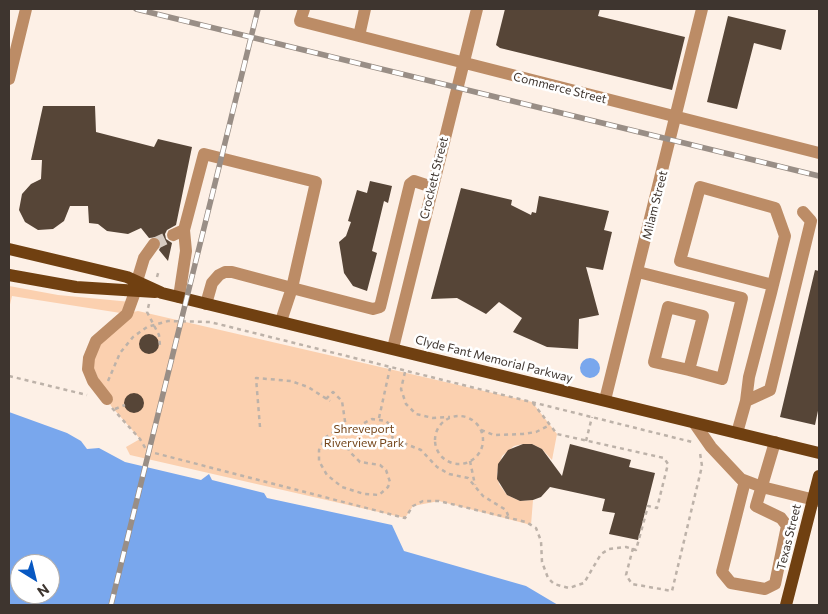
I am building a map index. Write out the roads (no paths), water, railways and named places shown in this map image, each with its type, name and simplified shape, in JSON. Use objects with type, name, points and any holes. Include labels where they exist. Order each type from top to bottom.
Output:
[{"type":"main road","name":"Clyde Fant Memorial Parkway","points":[[9,249],[127,277],[136,287]]},
{"type":"main road","name":"Clyde Fant Memorial Parkway","points":[[9,275],[76,286],[136,287],[156,291],[819,453]]},
{"type":"main road","name":"Texas Street","points":[[786,605],[819,476]]},
{"type":"street","points":[[9,79],[26,9]]},
{"type":"street","points":[[359,36],[365,9]]},
{"type":"street","name":"Crockett Street","points":[[394,348],[477,9]]},
{"type":"street","name":"Milam Street","points":[[605,400],[702,9]]},
{"type":"street","name":"Commerce Street","points":[[302,15],[359,36],[819,153]]},
{"type":"street","points":[[179,297],[186,251],[179,233],[204,154],[316,182],[292,288],[281,322]]},
{"type":"street","points":[[206,304],[212,282],[224,272],[232,272],[373,309],[380,307],[410,184],[414,181],[432,187]]},
{"type":"street","points":[[737,433],[746,400],[749,377],[785,236],[775,208],[700,187],[680,261],[772,286]]},
{"type":"street","points":[[746,400],[770,390],[811,221],[803,212]]},
{"type":"street","points":[[110,404],[90,375],[88,369],[89,358],[96,341],[127,314],[144,258],[154,244]]},
{"type":"street","points":[[638,272],[742,298],[722,378],[688,370],[654,362],[668,307],[703,316],[688,370]]},
{"type":"street","points":[[695,424],[727,467],[745,481],[819,501]]},
{"type":"street","points":[[745,481],[722,572],[731,583],[765,589],[775,584],[787,526],[781,518],[756,506],[775,442]]},
{"type":"water","points":[[586,358],[594,358],[600,364],[600,372],[594,378],[586,378],[580,372],[580,364]]},
{"type":"water","points":[[9,412],[67,433],[81,441],[87,449],[99,448],[125,462],[201,480],[209,474],[212,480],[264,493],[267,498],[392,525],[404,551],[526,586],[558,605],[9,605]]},
{"type":"tunnel","points":[[154,244],[173,235]]},
{"type":"railway","points":[[136,9],[819,176]]},
{"type":"railway","points":[[111,605],[258,9]]},
{"type":"park label","name":"Shreveport Riverview Park","points":[[364,436]]}]
